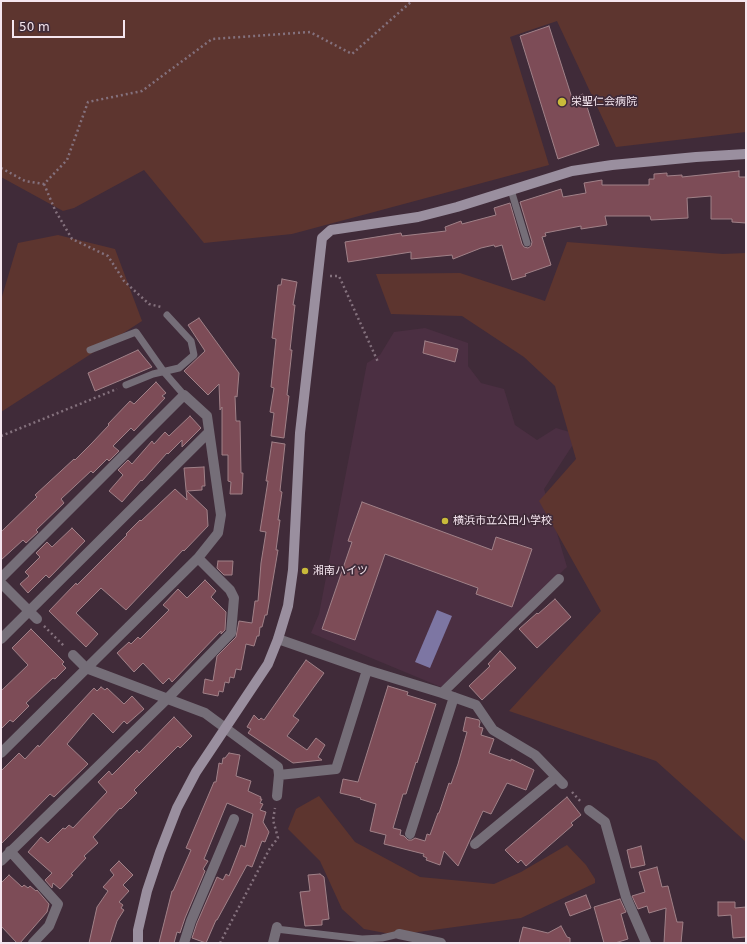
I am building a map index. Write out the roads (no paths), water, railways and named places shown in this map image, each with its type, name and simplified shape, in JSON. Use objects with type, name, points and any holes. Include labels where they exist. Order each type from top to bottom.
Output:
[{"type":"street","points":[[138,943],[138,930],[147,891],[177,808],[196,772],[268,664],[278,639],[288,606],[293,570],[300,433],[322,238],[331,230],[418,218],[457,208],[572,171],[696,156],[746,154]]},
{"type":"street","points":[[1,578],[184,395],[207,416],[221,515],[218,533],[198,558],[1,753]]},
{"type":"street","points":[[1,639],[209,432]]},
{"type":"street","points":[[1,860],[167,699],[231,633],[234,598],[230,590],[198,558]]},
{"type":"street","points":[[442,693],[559,579]]},
{"type":"street","points":[[1,582],[37,619]]},
{"type":"street","points":[[278,639],[367,670],[442,693],[476,706],[493,730],[536,755],[559,780],[475,844]]},
{"type":"street","points":[[73,655],[86,668],[205,713],[278,767],[279,775],[276,801]]},
{"type":"street","points":[[279,775],[336,769],[367,670]]},
{"type":"street","points":[[410,834],[454,698]]},
{"type":"street","points":[[589,810],[605,822],[626,897],[646,943]]},
{"type":"street","points":[[184,943],[191,921],[234,819]]},
{"type":"street","points":[[10,851],[58,904],[50,926],[32,943]]},
{"type":"street","points":[[273,943],[277,928]]},
{"type":"street","points":[[399,934],[441,943]]},
{"type":"lane","points":[[511,190],[527,243]]},
{"type":"lane","points":[[126,385],[153,374],[179,368],[194,355],[191,341],[167,315]]},
{"type":"lane","points":[[90,350],[136,332],[164,372],[184,395]]},
{"type":"lane","points":[[277,928],[362,938],[382,938],[399,934]]},
{"type":"place","name":"栄聖仁会病院","points":[[562,102]]},
{"type":"place","name":"横浜市立公田小学校","points":[[445,521]]},
{"type":"place","name":"湘南ハイツ","points":[[305,571]]}]
